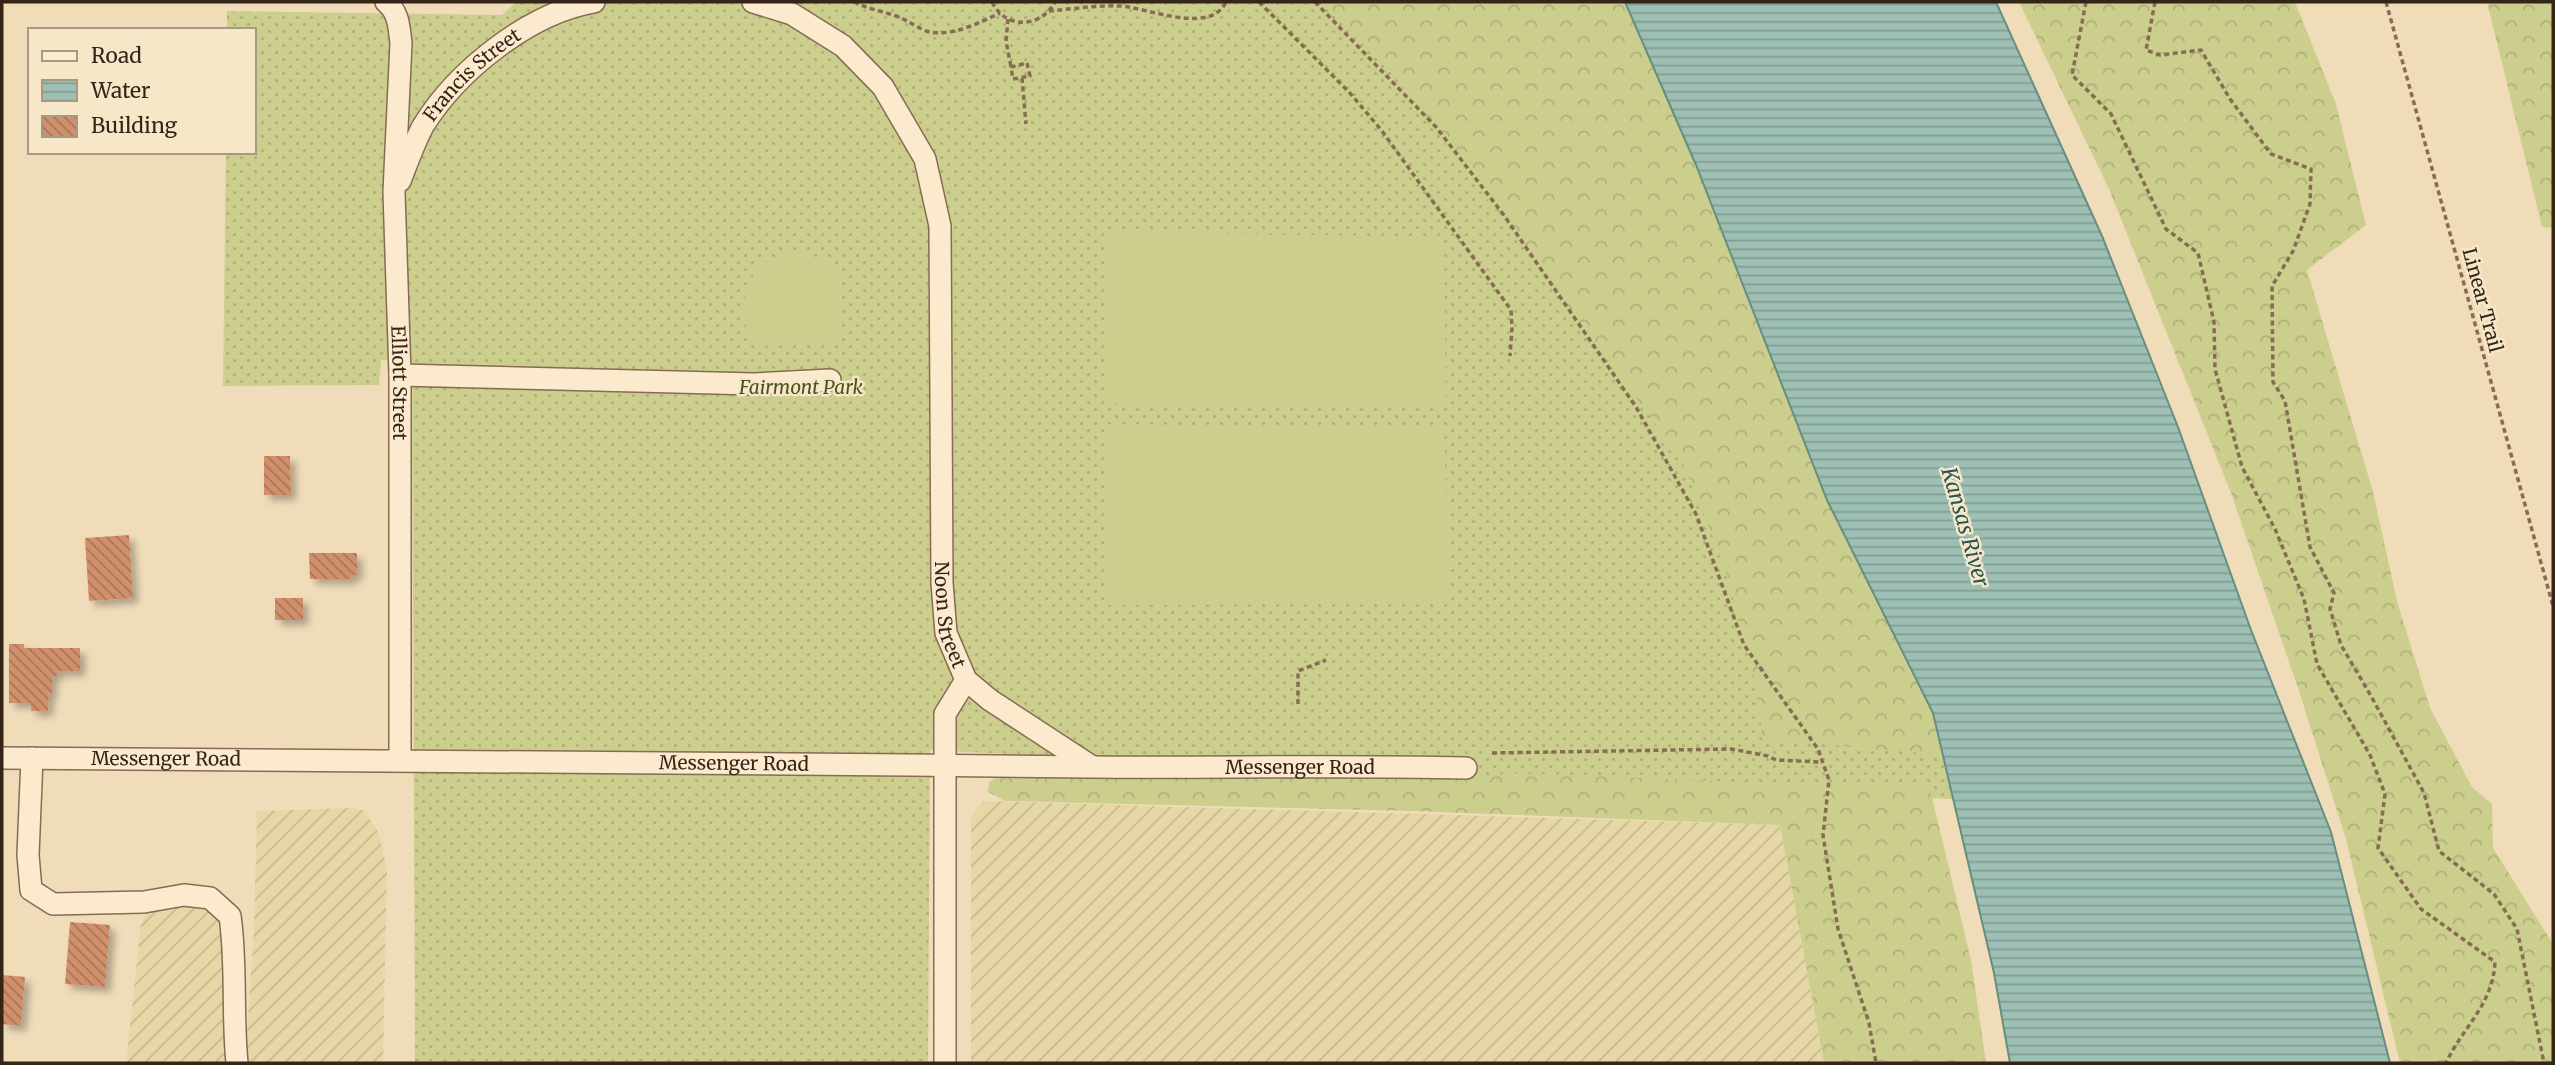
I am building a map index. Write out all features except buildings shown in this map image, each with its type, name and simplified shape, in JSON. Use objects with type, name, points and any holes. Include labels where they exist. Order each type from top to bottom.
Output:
[{"type":"street","name":"Francis Street","points":[[394,192],[423,127],[464,73],[524,28],[582,4],[594,2]]},
{"type":"street","name":"Noon Street","points":[[753,2],[792,14],[843,46],[883,87],[925,159],[940,226],[942,583],[946,633],[967,680],[945,714],[945,1063]]},
{"type":"street","name":"Elliott Street","points":[[389,4],[398,21],[401,43],[394,192],[400,375],[400,758]]},
{"type":"street","points":[[400,375],[754,384],[830,380]]},
{"type":"street","points":[[967,680],[990,700],[1093,767]]},
{"type":"street","name":"Messenger Road","points":[[2,758],[400,758],[1093,767],[1466,768]]},
{"type":"street","points":[[32,758],[28,855],[31,890],[53,904],[144,902],[184,895],[210,898],[230,916],[235,950],[237,1063]]},
{"type":"path","points":[[854,2],[940,34],[976,24],[1000,13]]},
{"type":"path","points":[[992,2],[1000,13],[1009,19],[1026,23],[1049,11],[1055,2]]},
{"type":"path","points":[[1049,11],[1120,6],[1171,18],[1190,19],[1209,15],[1223,8],[1226,2]]},
{"type":"path","points":[[1259,2],[1349,92],[1382,131],[1511,310],[1510,356]]},
{"type":"path","points":[[1315,2],[1436,127],[1503,214],[1636,407],[1696,514],[1744,645],[1818,749],[1829,780],[1823,835],[1838,929],[1869,1023],[1876,1063]]},
{"type":"path","points":[[2086,2],[2073,75],[2111,114],[2166,229],[2198,253],[2214,322],[2216,369],[2242,467],[2275,529],[2304,600],[2317,664],[2370,755],[2385,794],[2378,848],[2421,909],[2495,962],[2494,981],[2477,1016],[2446,1063]]},
{"type":"path","points":[[2155,2],[2146,50],[2160,55],[2201,50],[2230,99],[2271,154],[2311,169],[2311,204],[2293,251],[2272,286],[2273,382],[2285,401],[2311,547],[2334,593],[2330,609],[2341,645],[2424,793],[2439,851],[2494,894],[2517,929],[2544,1063]]},
{"type":"path","name":"Linear Trail","points":[[2386,2],[2553,606]]},
{"type":"path","points":[[1009,19],[1006,41],[1013,79],[1030,76],[1027,63],[1011,67]]},
{"type":"path","points":[[1022,78],[1026,124]]},
{"type":"path","points":[[1298,704],[1298,671],[1326,660]]},
{"type":"path","points":[[1492,752],[1731,749],[1776,760],[1821,762]]},
{"type":"shaded area","points":[[984,801],[1780,825],[1824,1063],[971,1063],[971,818]]},
{"type":"shaded area","points":[[354,808],[365,811],[379,834],[387,870],[383,1063],[248,1063],[246,1048],[254,928],[257,811]]},
{"type":"shaded area","points":[[195,901],[212,908],[224,926],[225,1063],[126,1063],[141,924],[150,908]]},
{"type":"green space","name":"Fairmont Park","points":[[516,2],[1625,2],[1933,713],[1953,799],[930,750],[928,1063],[415,1063],[412,362],[381,360],[379,385],[223,386],[226,154],[256,154],[256,28],[227,28],[227,11],[502,15]]},
{"type":"green space","points":[[1325,2],[1625,2],[1696,165],[1827,500],[1933,713],[1943,755],[1763,739],[1753,673],[1723,561],[1680,457],[1388,67]]},
{"type":"green space","points":[[2019,2],[2295,2],[2336,104],[2366,225],[2307,270],[2373,492],[2397,601],[2430,708],[2472,787],[2492,804],[2493,848],[2553,944],[2553,1063],[2400,1063],[2346,839],[2231,493],[2109,189]]},
{"type":"green space","points":[[2487,2],[2553,2],[2553,228],[2542,227]]},
{"type":"green space","points":[[1105,232],[1444,237],[1446,408],[1104,403]]},
{"type":"green space","points":[[809,254],[838,267],[841,343],[754,346],[748,335],[744,309],[746,295],[756,272],[765,262],[779,255]]},
{"type":"green space","points":[[1107,424],[1444,428],[1450,603],[1105,605]]},
{"type":"green space","points":[[1521,773],[1785,784],[1929,785],[1971,960],[1986,1063],[1824,1063],[1780,825],[1413,811],[1005,801],[988,792],[989,782],[1000,775],[1469,777]]},
{"type":"water","name":"Kansas River","points":[[1625,2],[1996,2],[2102,236],[2178,427],[2251,630],[2331,832],[2390,1063],[2010,1063],[1994,973],[1933,713],[1827,500],[1696,165]]}]
